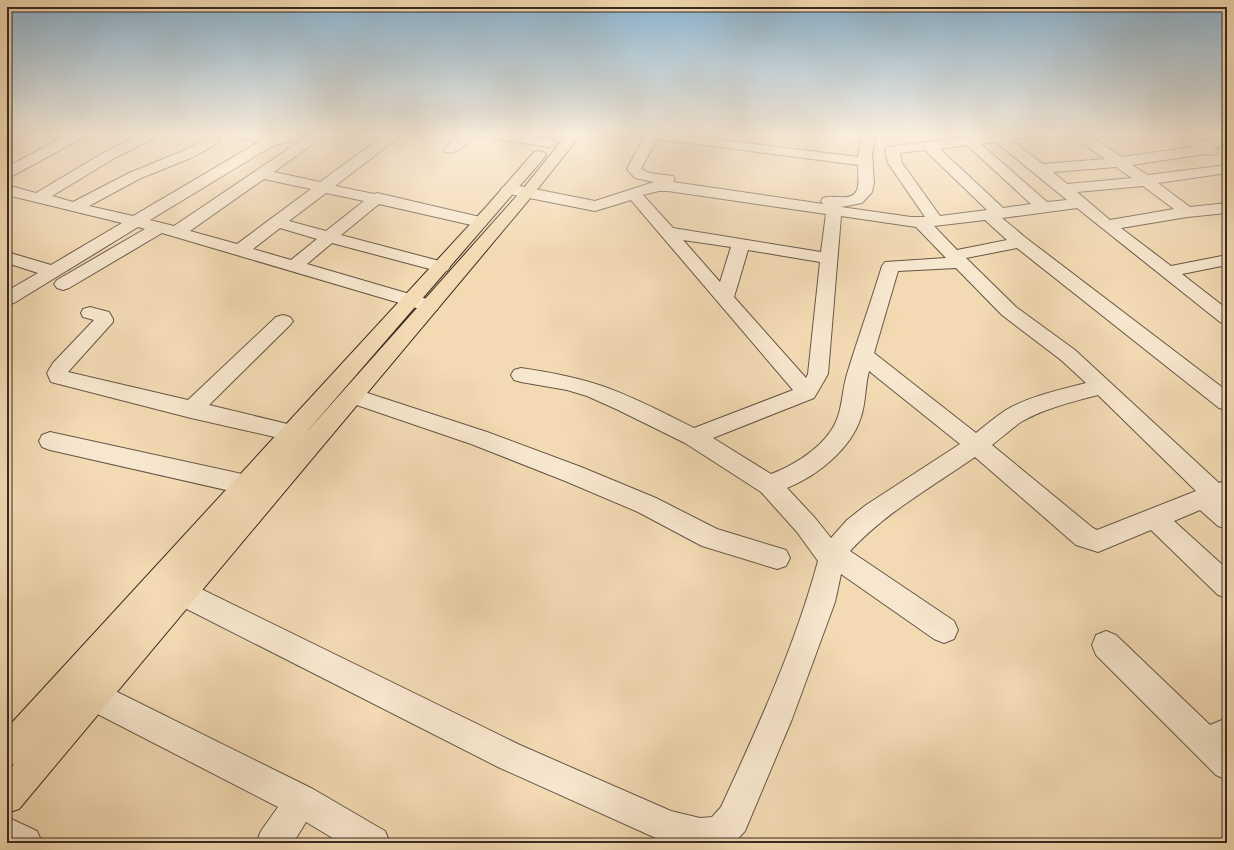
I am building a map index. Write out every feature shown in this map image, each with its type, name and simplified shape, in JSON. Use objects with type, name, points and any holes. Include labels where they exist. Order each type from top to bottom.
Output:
[{"type":"main road","points":[[7,797],[93,695],[352,396],[421,303],[441,267],[480,222],[518,191],[530,173]]},
{"type":"main road","points":[[7,751],[292,433],[421,303],[518,191],[536,173]]},
{"type":"street","points":[[38,198],[80,173]]},
{"type":"street","points":[[75,207],[142,173]]},
{"type":"street","points":[[7,314],[41,297],[223,173]]},
{"type":"street","points":[[239,251],[341,173]]},
{"type":"street","points":[[636,173],[642,176],[840,202],[860,198],[866,186],[865,173]]},
{"type":"street","points":[[901,173],[929,222],[956,260],[1009,311],[1068,355],[1102,386],[1215,494],[1227,519]]},
{"type":"street","points":[[954,173],[1020,242],[1227,402]]},
{"type":"street","points":[[1005,173],[1043,207]]},
{"type":"street","points":[[1047,173],[1063,189],[1106,225],[1227,318]]},
{"type":"street","points":[[1135,173],[1187,212]]},
{"type":"street","points":[[1063,189],[1200,173]]},
{"type":"street","points":[[177,232],[262,174],[377,198],[480,222]]},
{"type":"street","points":[[518,191],[595,206],[604,205],[648,188],[668,186],[895,220],[929,222],[1079,203]]},
{"type":"street","points":[[7,190],[177,232],[421,303]]},
{"type":"street","points":[[634,194],[724,300],[807,393]]},
{"type":"street","points":[[293,267],[377,198]]},
{"type":"street","points":[[1106,225],[1187,212],[1227,208]]},
{"type":"street","points":[[693,438],[807,393],[818,374],[834,210]]},
{"type":"street","points":[[277,222],[328,238],[441,267]]},
{"type":"street","points":[[7,299],[54,272],[148,225]]},
{"type":"street","points":[[667,232],[829,258]]},
{"type":"street","points":[[769,486],[792,476],[824,454],[838,439],[850,417],[857,376],[891,266],[956,260],[1020,242]]},
{"type":"street","points":[[724,300],[741,244]]},
{"type":"street","points":[[7,257],[54,272]]},
{"type":"street","points":[[1168,272],[1227,260]]},
{"type":"street","points":[[90,313],[102,316],[104,319],[103,322],[60,368],[57,373],[58,377],[292,433]]},
{"type":"street","points":[[191,410],[282,321]]},
{"type":"street","points":[[864,356],[976,445],[1085,537],[1092,540],[1098,541],[1215,494]]},
{"type":"street","points":[[521,375],[567,383],[594,391],[624,403],[693,438],[769,486],[833,556],[944,630]]},
{"type":"street","points":[[182,593],[667,835],[700,835],[720,833],[733,819],[777,719],[821,602],[833,556],[846,538],[865,519],[890,501],[976,445],[1020,413],[1043,403],[1102,386]]},
{"type":"street","points":[[352,396],[479,438],[573,474],[647,505],[711,538],[777,558]]},
{"type":"street","points":[[50,441],[270,490]]},
{"type":"street","points":[[1154,518],[1227,586]]},
{"type":"street","points":[[1106,645],[1220,747]]},
{"type":"street","points":[[93,695],[301,801],[373,843]]},
{"type":"street","points":[[273,843],[301,801]]},
{"type":"street","points":[[7,834],[25,843]]}]
